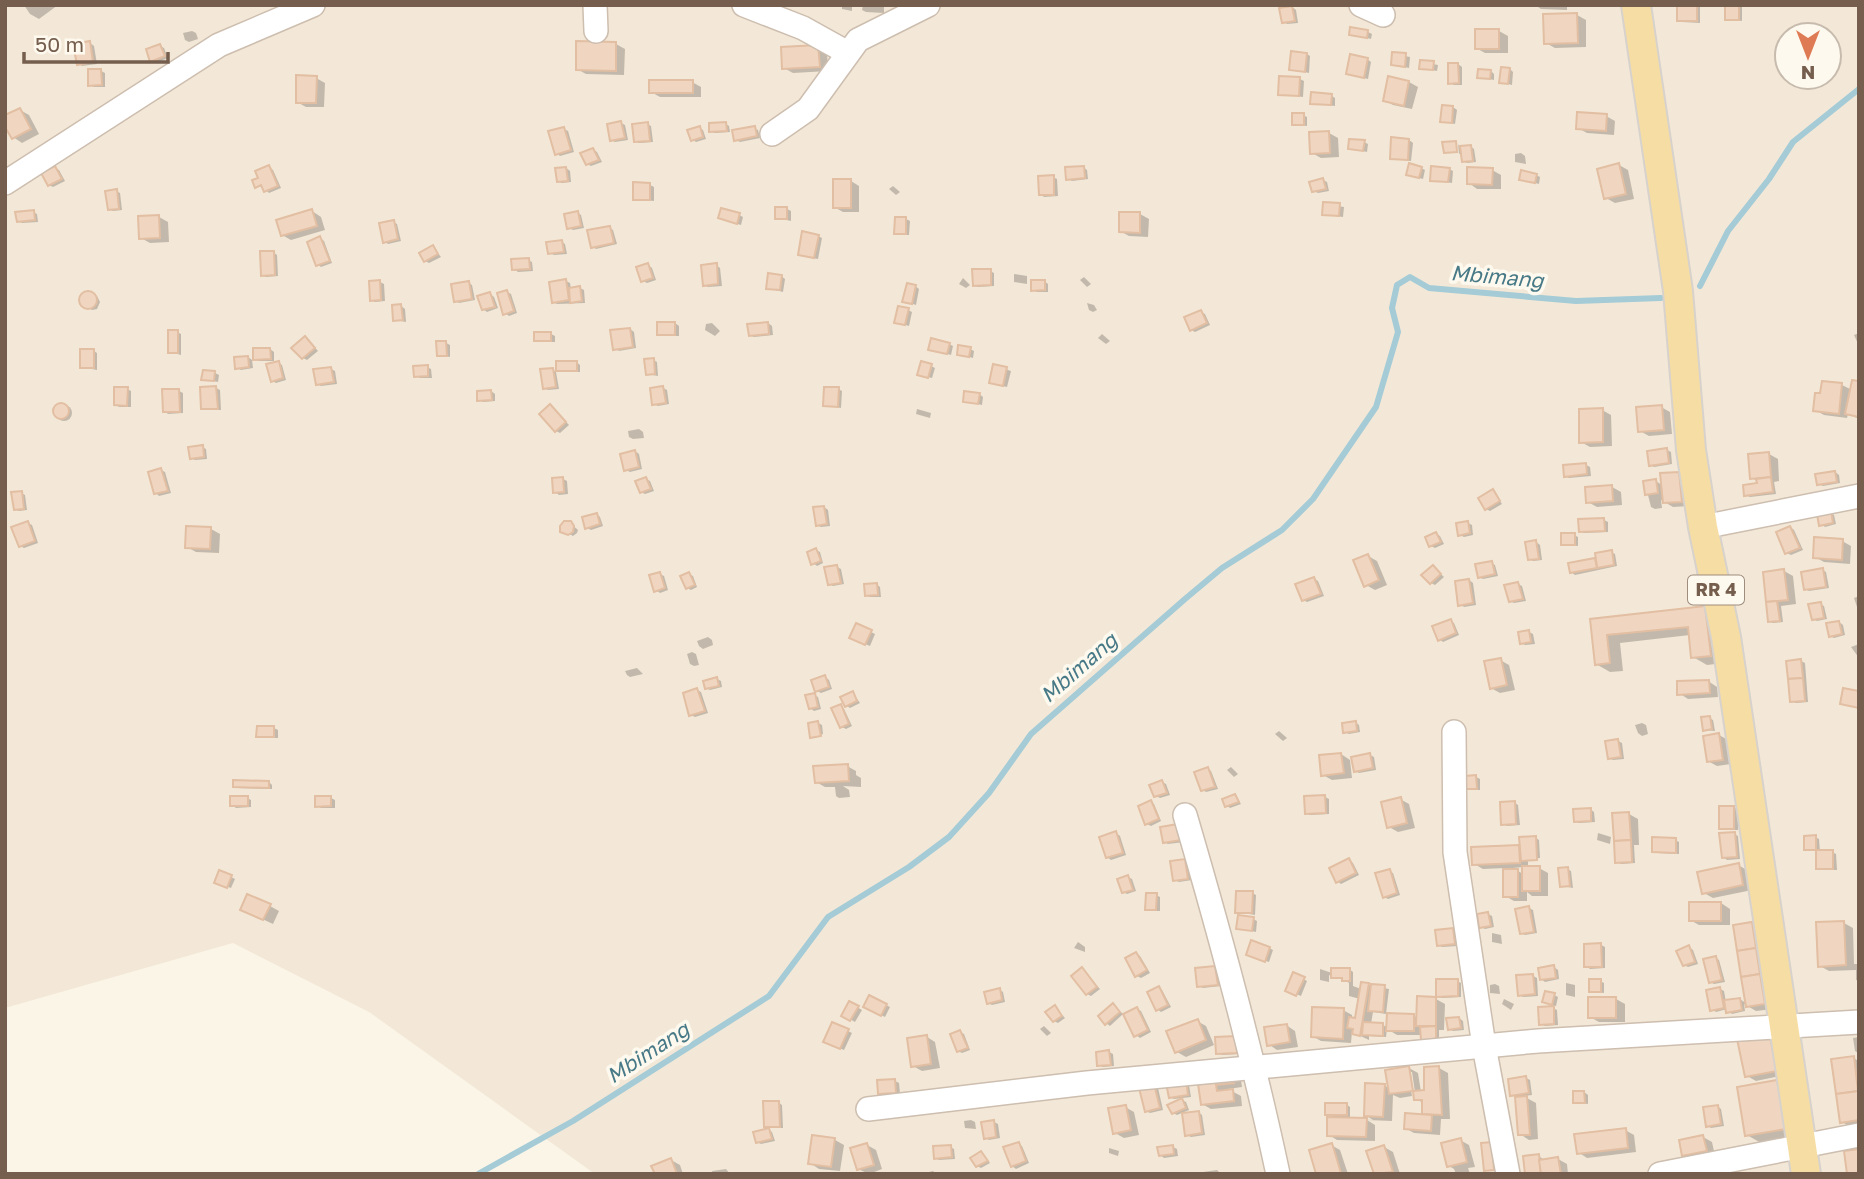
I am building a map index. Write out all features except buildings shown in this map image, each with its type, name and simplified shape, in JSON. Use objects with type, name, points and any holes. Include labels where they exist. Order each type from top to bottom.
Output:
[{"type":"main road","name":"RR 4","points":[[1636,5],[1678,291],[1691,450],[1703,527],[1726,637],[1805,1174]]},
{"type":"street","points":[[5,183],[219,45],[313,5]]},
{"type":"street","points":[[596,5],[596,31]]},
{"type":"street","points":[[744,5],[803,28],[848,53]]},
{"type":"street","points":[[772,134],[808,109],[858,40],[928,5]]},
{"type":"street","points":[[1361,5],[1383,15]]},
{"type":"street","points":[[1703,527],[1859,496]]},
{"type":"street","points":[[1454,732],[1455,852],[1484,1046],[1508,1174]]},
{"type":"street","points":[[1185,815],[1223,942],[1278,1174]]},
{"type":"street","points":[[869,1109],[1087,1083],[1484,1046],[1859,1022]]},
{"type":"street","points":[[1660,1174],[1859,1135]]},
{"type":"shaded area","points":[[5,5],[1859,5],[1859,1174],[595,1174],[369,1012],[233,943],[5,1008]]},
{"type":"waterway","name":"Mbimang","points":[[1700,286],[1728,231],[1769,179],[1793,142],[1859,89]]},
{"type":"waterway","name":"Mbimang","points":[[478,1174],[573,1121],[769,996],[828,917],[909,867],[949,837],[989,793],[1031,734],[1222,568],[1282,530],[1313,499],[1376,407],[1398,332],[1392,308],[1397,285],[1410,277],[1429,288],[1576,301],[1661,298]]}]
